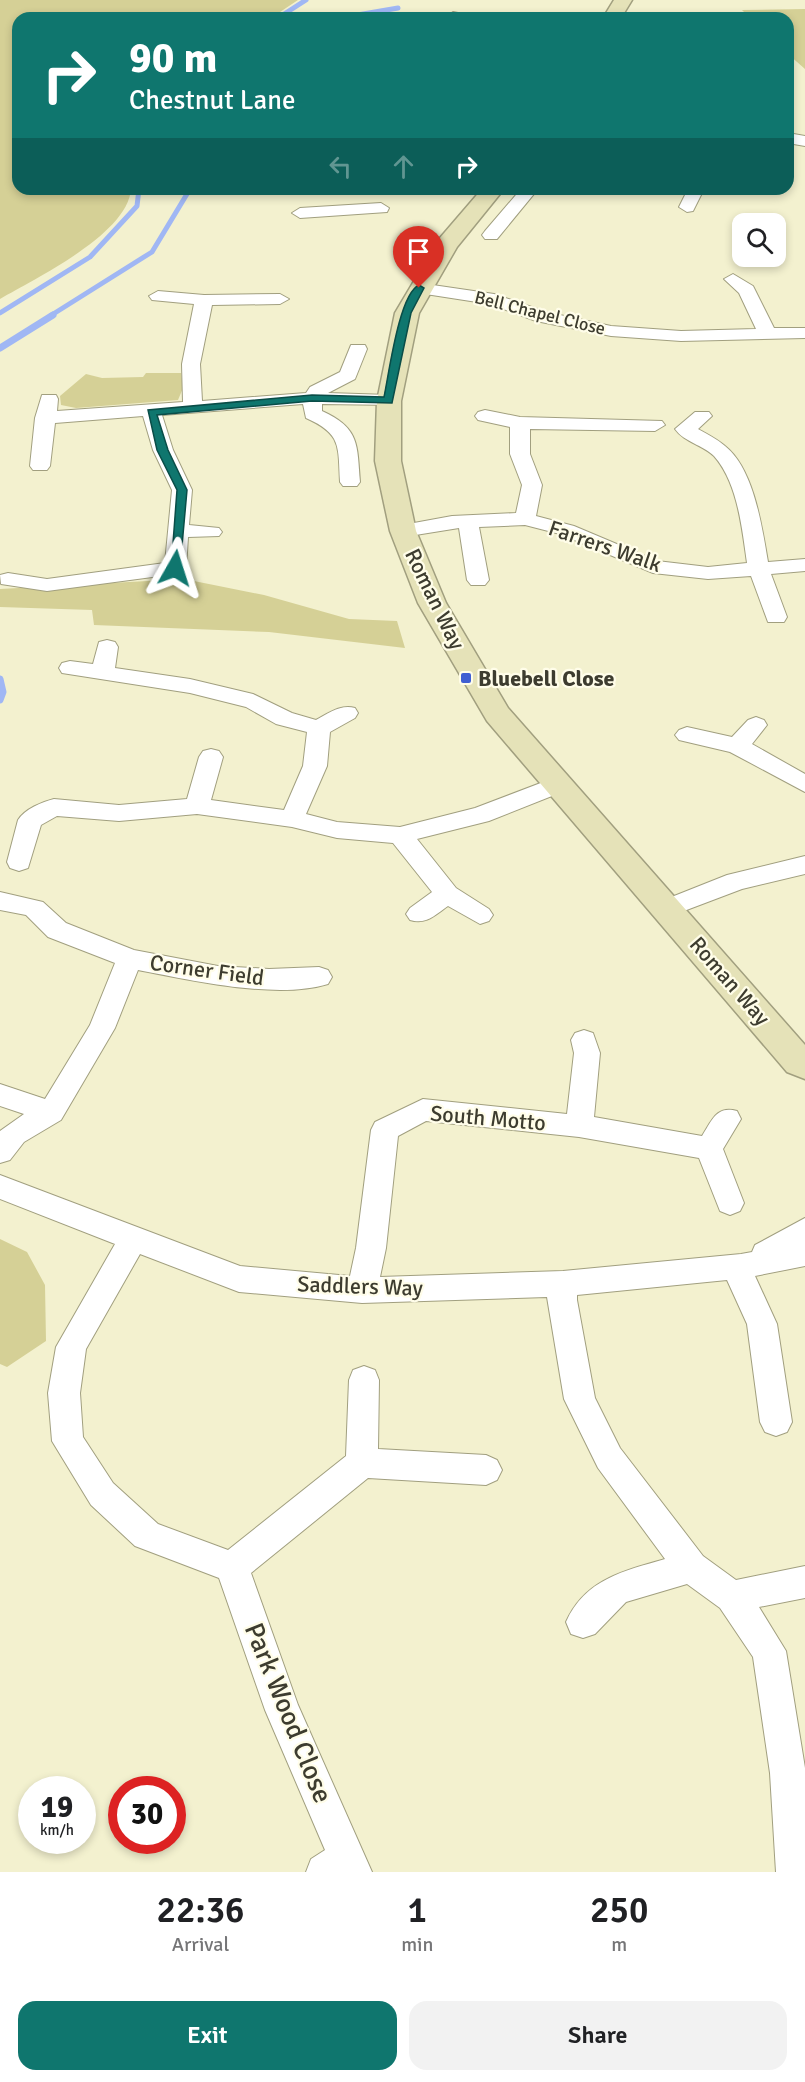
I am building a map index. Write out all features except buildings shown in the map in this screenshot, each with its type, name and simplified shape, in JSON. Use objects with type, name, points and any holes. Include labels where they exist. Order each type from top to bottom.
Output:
[{"type":"street","points":[[606,12],[623,0]]},
{"type":"street","points":[[327,195],[330,211]]},
{"type":"street","name":"Roman Way","points":[[488,195],[447,244],[419,288],[407,313],[389,401],[388,461],[403,531],[436,612],[497,714],[668,908],[803,1068]]},
{"type":"street","points":[[490,235],[525,195]]},
{"type":"street","points":[[687,207],[693,195]]},
{"type":"street","points":[[300,213],[381,208]]},
{"type":"street","points":[[734,279],[747,290],[768,334]]},
{"type":"street","name":"Bell Chapel Close","points":[[419,288],[495,299],[542,317],[611,331],[681,336],[805,333]]},
{"type":"street","points":[[158,296],[204,300],[280,299]]},
{"type":"street","points":[[193,407],[191,364],[204,300]]},
{"type":"street","points":[[350,482],[345,432],[338,425],[313,414],[312,398],[316,391],[348,375],[358,349]]},
{"type":"street","points":[[40,466],[47,409],[151,412],[312,398],[389,401]]},
{"type":"street","points":[[8,579],[47,585],[175,568],[182,490],[163,450],[151,412]]},
{"type":"street","points":[[485,416],[520,423],[655,425]]},
{"type":"street","points":[[702,416],[685,429],[720,451],[735,473],[750,516],[758,567],[776,617]]},
{"type":"street","name":"Farrers Walk","points":[[520,423],[520,454],[532,485],[525,519]]},
{"type":"street","name":"Farrers Walk","points":[[403,531],[452,522],[525,519],[567,530],[653,567],[708,573],[758,567],[805,565]]},
{"type":"street","points":[[468,522],[478,580]]},
{"type":"street","points":[[179,531],[212,532]]},
{"type":"street","points":[[102,672],[107,647]]},
{"type":"street","points":[[70,668],[190,686],[253,701],[284,719],[319,728],[347,713]]},
{"type":"street","points":[[737,746],[756,725]]},
{"type":"street","points":[[292,819],[315,766],[319,728]]},
{"type":"street","points":[[687,735],[737,746],[805,784]]},
{"type":"street","points":[[197,806],[211,758]]},
{"type":"street","points":[[19,862],[30,820],[54,807],[119,813],[197,806],[292,819],[337,830],[400,835],[481,815],[559,784]]},
{"type":"street","points":[[400,835],[447,894],[480,915]]},
{"type":"street","points":[[668,908],[736,881],[805,864]]},
{"type":"street","points":[[419,914],[447,894]]},
{"type":"street","name":"Corner Field","points":[[0,901],[34,908],[57,930],[130,959],[218,975],[269,979],[319,977]]},
{"type":"street","name":"Corner Field","points":[[0,1152],[14,1134],[51,1112],[102,1028],[130,959]]},
{"type":"street","name":"South Motto","points":[[579,1126],[587,1053],[584,1040]]},
{"type":"street","points":[[0,1095],[51,1112]]},
{"type":"street","name":"South Motto","points":[[362,1290],[371,1248],[385,1130],[423,1110],[579,1126],[709,1148]]},
{"type":"street","points":[[727,1119],[709,1148],[730,1203]]},
{"type":"street","name":"Saddlers Way","points":[[0,1187],[239,1279],[362,1290],[563,1284],[738,1266],[805,1254]]},
{"type":"street","name":"Saddlers Way","points":[[738,1266],[787,1243],[805,1230]]},
{"type":"street","points":[[133,1239],[71,1347],[64,1393],[68,1441],[102,1494],[147,1535],[232,1567],[362,1463],[486,1470]]},
{"type":"street","points":[[738,1266],[762,1324],[776,1422]]},
{"type":"street","points":[[563,1284],[562,1300],[580,1399],[609,1458],[691,1567],[732,1597],[769,1651],[788,1773],[794,1872]]},
{"type":"street","points":[[362,1463],[364,1380]]},
{"type":"street","name":"Park Wood Close","points":[[232,1567],[282,1710],[341,1867]]},
{"type":"street","points":[[583,1622],[616,1589],[691,1567]]},
{"type":"street","points":[[732,1597],[805,1582]]},
{"type":"shaded area","points":[[0,0],[298,0],[280,12],[12,12],[12,195],[129,195],[126,206],[98,238],[56,267],[0,299]]},
{"type":"shaded area","points":[[805,9],[805,69],[794,59],[794,12],[744,12],[742,10]]},
{"type":"shaded area","points":[[146,373],[181,373],[183,388],[178,400],[76,408],[61,405],[60,396],[86,374],[102,378],[143,377]]},
{"type":"shaded area","points":[[184,579],[264,595],[349,619],[397,621],[405,648],[269,632],[94,625],[92,610],[0,607],[0,589]]},
{"type":"shaded area","points":[[0,1239],[27,1252],[45,1285],[46,1341],[7,1367],[0,1364]]},
{"type":"waterway","points":[[287,12],[306,0]]},
{"type":"waterway","points":[[375,12],[398,8]]},
{"type":"waterway","points":[[0,313],[90,257],[137,206],[138,195]]},
{"type":"waterway","points":[[50,316],[152,252],[186,195]]},
{"type":"waterway","points":[[0,348],[53,315]]},
{"type":"waterway","points":[[0,679],[3,692],[0,700]]},
{"type":"place","name":"Bluebell Close","points":[[466,678]]},
{"type":"route","points":[[175,568],[182,490],[163,450],[151,412],[312,398],[389,401],[394,363],[407,313],[419,288]]}]
